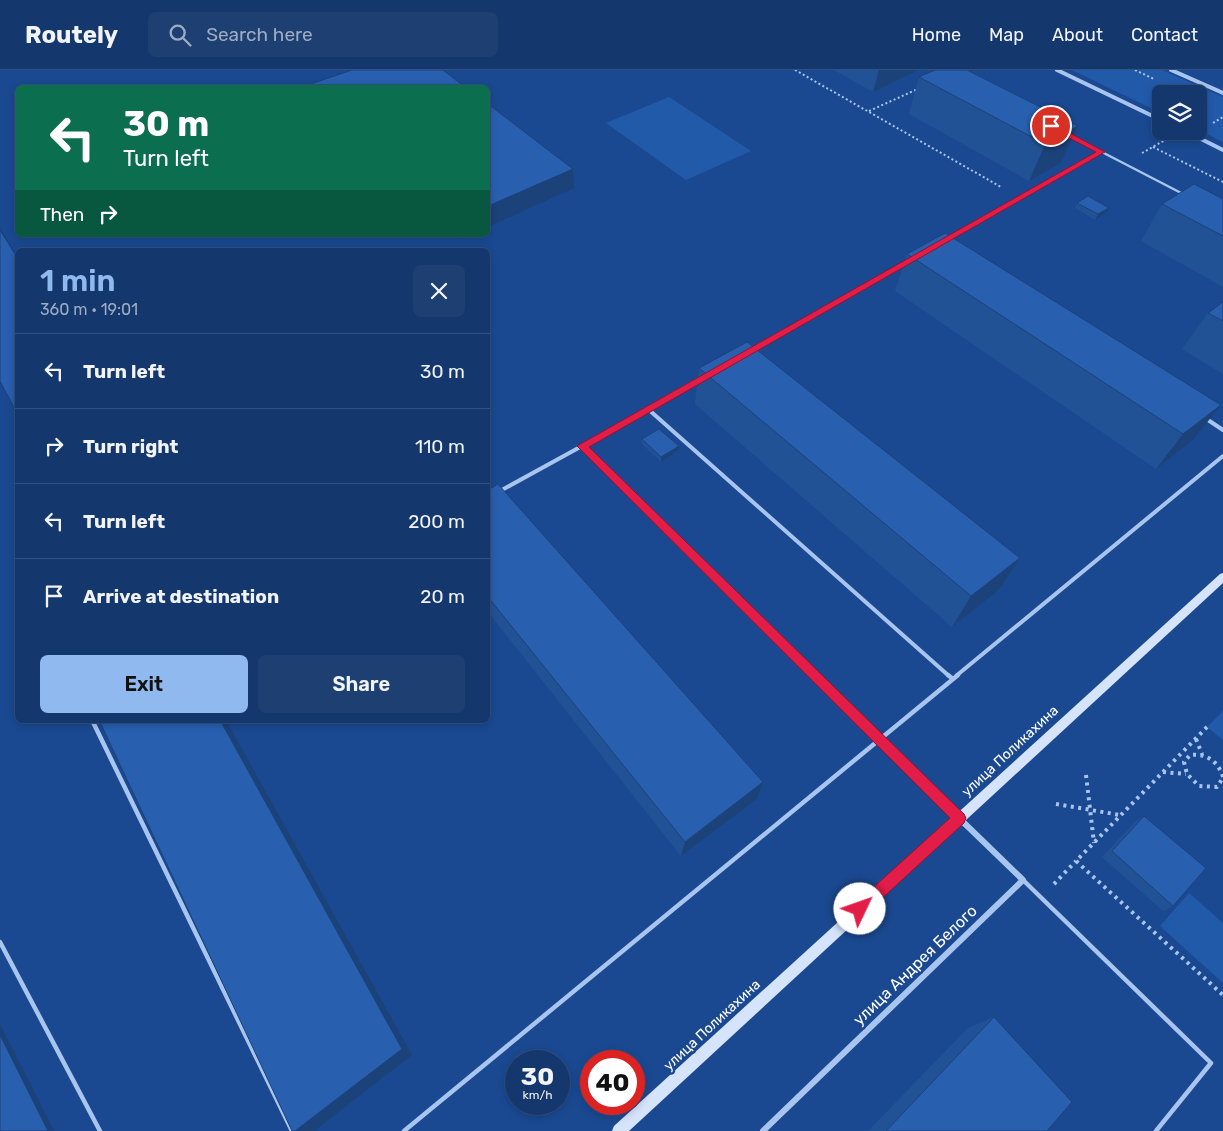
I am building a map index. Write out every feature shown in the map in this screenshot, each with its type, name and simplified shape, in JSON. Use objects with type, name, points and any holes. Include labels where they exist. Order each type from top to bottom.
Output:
[{"type":"street","points":[[1057,70],[1152,116]]},
{"type":"street","points":[[1171,70],[1223,94]]},
{"type":"street","points":[[1203,140],[1223,150]]},
{"type":"street","name":"улица Поликахина","points":[[619,1131],[1223,577]]},
{"type":"street","points":[[960,818],[1023,880]]},
{"type":"street","name":"улица Андрея Белого","points":[[763,1131],[1023,880]]},
{"type":"lane","points":[[1068,134],[1190,198]]},
{"type":"lane","points":[[940,242],[1101,152]]},
{"type":"lane","points":[[743,355],[914,257]]},
{"type":"lane","points":[[496,494],[708,374]]},
{"type":"lane","points":[[648,408],[953,679]]},
{"type":"lane","points":[[1198,414],[1223,430]]},
{"type":"lane","points":[[582,446],[960,818]]},
{"type":"lane","points":[[404,1131],[1223,456]]},
{"type":"lane","points":[[93,723],[292,1131]]},
{"type":"lane","points":[[1023,880],[1211,1063],[1156,1131]]},
{"type":"lane","points":[[0,942],[100,1131]]},
{"type":"path","points":[[795,70],[1018,197]]},
{"type":"path","points":[[868,112],[922,86]]},
{"type":"path","points":[[1210,125],[1223,118]]},
{"type":"path","points":[[1153,147],[1223,182]]},
{"type":"path","points":[[1041,897],[1207,727]]},
{"type":"path","points":[[1196,739],[1202,755]]},
{"type":"path","points":[[1180,754],[1186,759]]},
{"type":"path","points":[[1196,754],[1213,760],[1222,771],[1222,785],[1212,789],[1196,784],[1186,774],[1184,762],[1186,759],[1196,754]]},
{"type":"path","points":[[1163,772],[1186,774]]},
{"type":"path","points":[[1086,775],[1094,844]]},
{"type":"path","points":[[1056,804],[1121,815]]},
{"type":"path","points":[[1076,861],[1223,995]]},
{"type":"shaded area","points":[[1072,70],[1162,70],[1196,85],[1152,85],[1152,109]]},
{"type":"shaded area","points":[[1207,90],[1223,97],[1223,142],[1207,134]]},
{"type":"shaded area","points":[[669,97],[751,151],[686,180],[606,123]]},
{"type":"shaded area","points":[[1223,711],[1223,740],[1207,727]]},
{"type":"shaded area","points":[[1189,893],[1223,923],[1223,983],[1160,926]]},
{"type":"building","points":[[352,70],[443,70],[462,85],[308,85]]},
{"type":"building","points":[[935,70],[967,70],[1078,126],[1045,144],[919,77]]},
{"type":"building","points":[[490,106],[573,169],[490,205]]},
{"type":"building","points":[[1194,184],[1223,199],[1223,236],[1162,204]]},
{"type":"building","points":[[1088,196],[1109,208],[1098,214],[1077,203]]},
{"type":"building","points":[[0,230],[15,254],[15,409],[0,381]]},
{"type":"building","points":[[945,233],[1221,405],[1183,434],[907,254]]},
{"type":"building","points":[[1223,302],[1223,321],[1208,313]]},
{"type":"building","points":[[747,342],[1020,558],[971,596],[699,368]]},
{"type":"building","points":[[659,429],[679,446],[661,457],[642,439]]},
{"type":"building","points":[[498,484],[763,782],[685,842],[490,599],[490,489]]},
{"type":"building","points":[[100,723],[222,723],[402,1049],[295,1131],[292,1131]]},
{"type":"building","points":[[1144,816],[1206,868],[1173,906],[1112,851]]},
{"type":"building","points":[[994,1017],[1072,1102],[1047,1131],[886,1131]]},
{"type":"building","points":[[0,1035],[48,1131],[0,1131]]},
{"type":"route","points":[[860,909],[960,818],[582,446],[1018,197],[1101,152],[1051,126]]}]
